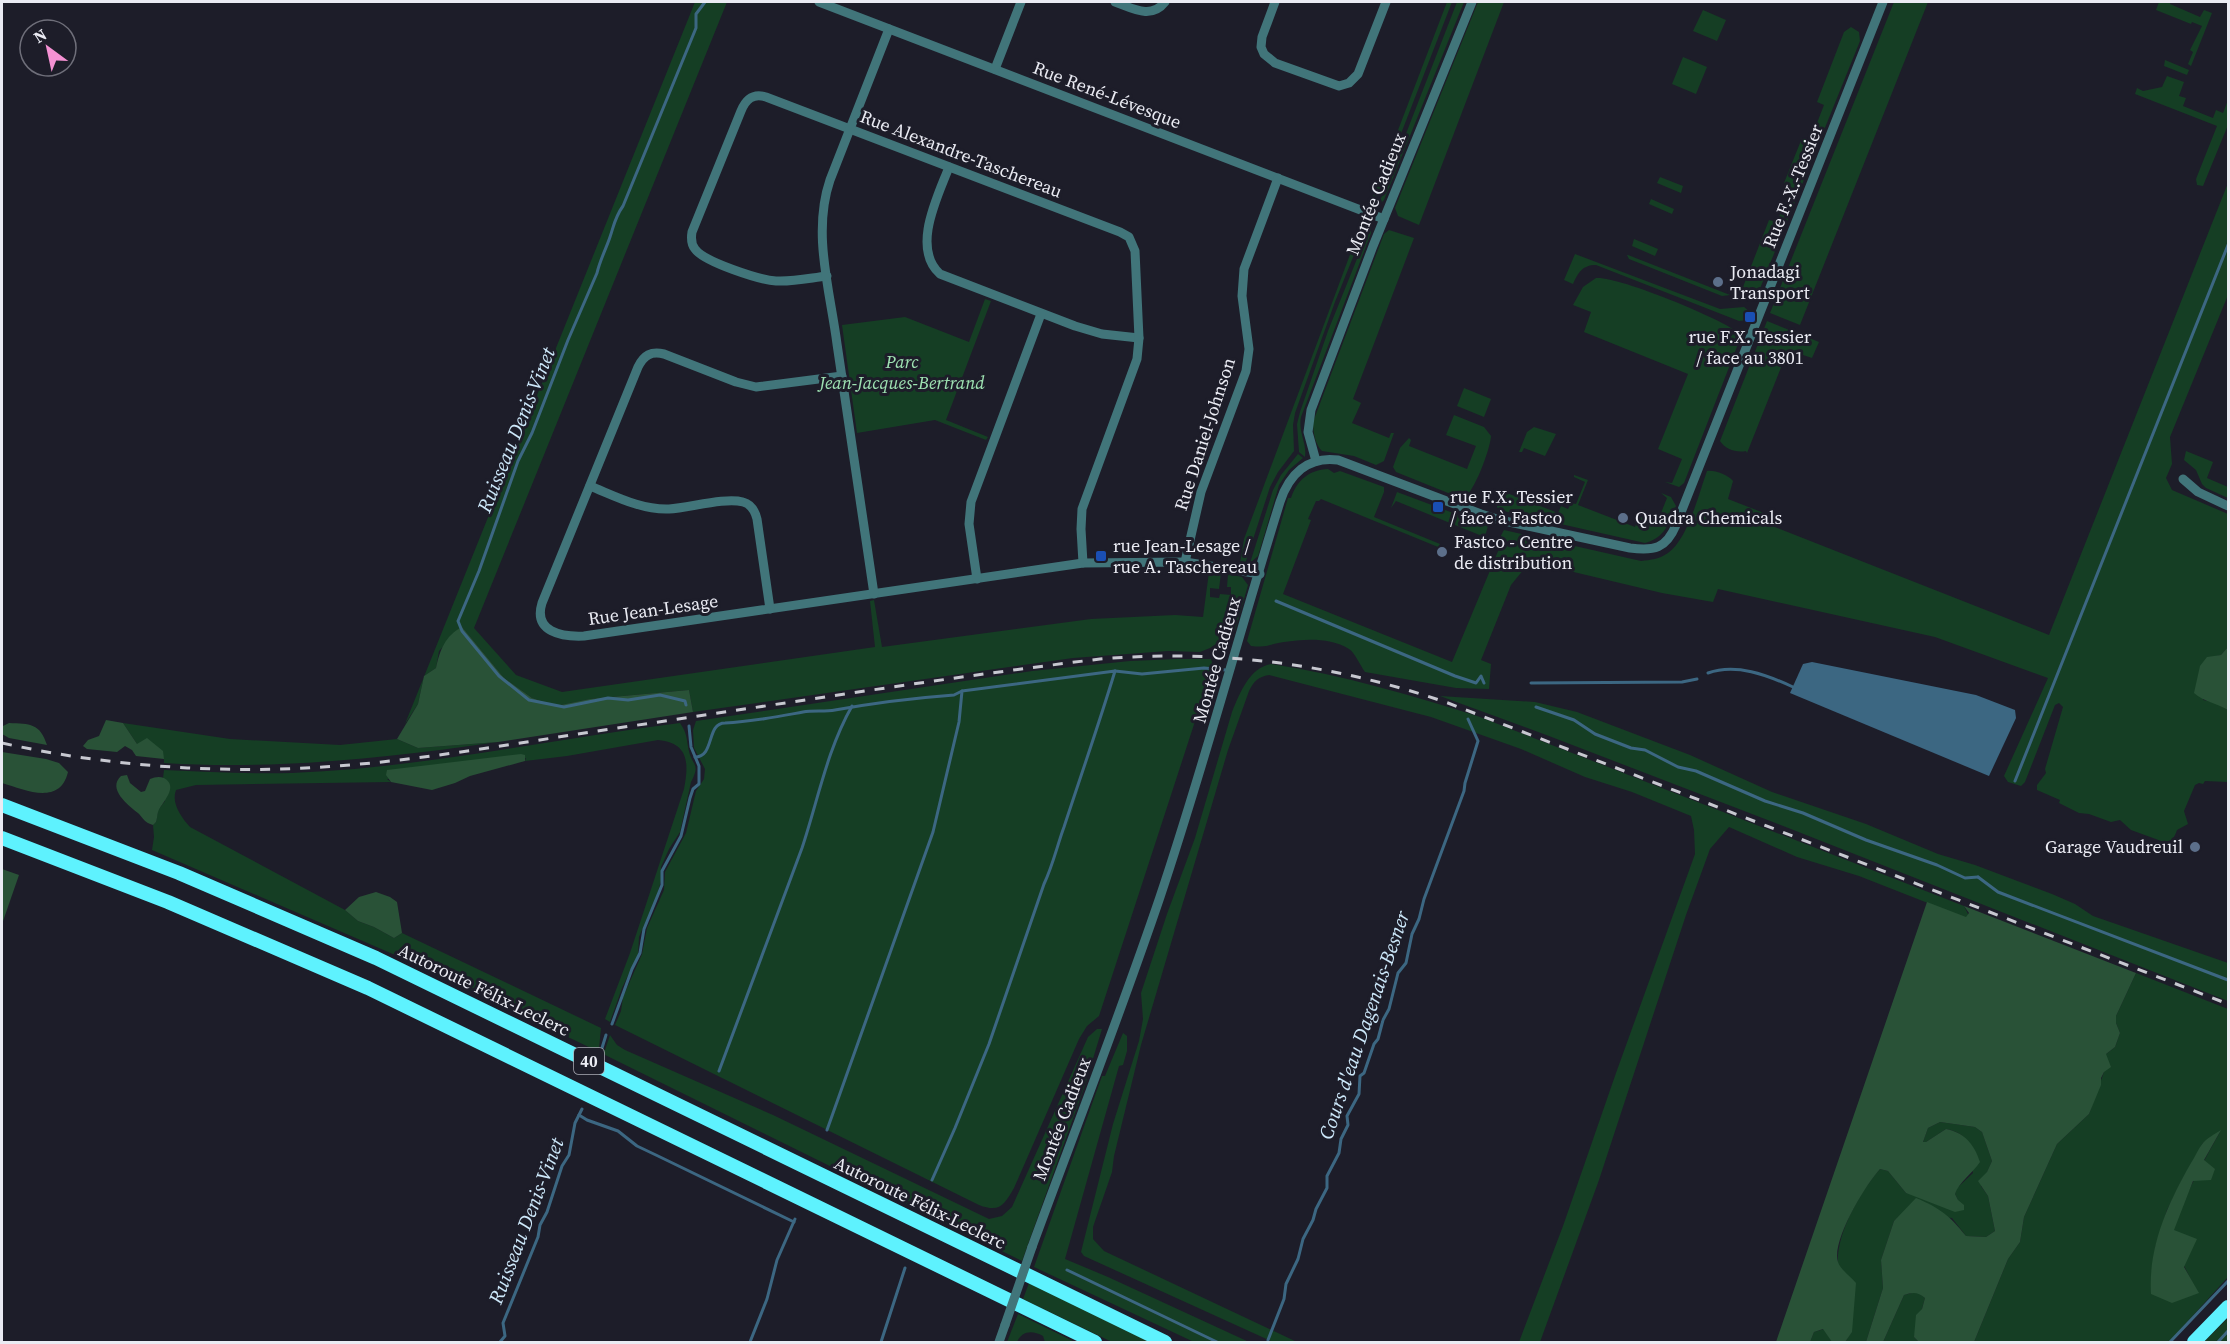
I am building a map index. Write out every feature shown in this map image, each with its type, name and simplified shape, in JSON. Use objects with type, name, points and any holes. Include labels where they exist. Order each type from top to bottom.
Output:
[{"type":"highway","name":"Autoroute Félix-Leclerc","points":[[2,805],[179,873],[366,953],[1165,1342]]},
{"type":"highway","name":"40","points":[[2,838],[168,902],[368,988],[1095,1342]]},
{"type":"highway","points":[[2194,1342],[2229,1308]]},
{"type":"street","name":"Rue René-Lévesque","points":[[819,2],[1384,219]]},
{"type":"street","points":[[995,69],[1021,2]]},
{"type":"street","points":[[1116,2],[1147,12],[1158,9],[1165,2]]},
{"type":"street","points":[[1275,2],[1262,37],[1261,47],[1264,54],[1275,63],[1339,86],[1349,84],[1358,75],[1386,2]]},
{"type":"street","name":"Montée Cadieux","points":[[999,1342],[1160,898],[1213,734],[1286,486],[1298,470],[1316,461],[1308,432],[1311,410],[1384,219],[1472,2]]},
{"type":"street","name":"Rue F.-X.-Tessier","points":[[1316,461],[1328,459],[1343,461],[1500,520],[1630,549],[1646,550],[1663,544],[1670,537],[1676,525],[1883,2]]},
{"type":"street","points":[[874,594],[821,232],[824,200],[889,29]]},
{"type":"street","name":"Rue Alexandre-Taschereau","points":[[827,276],[784,281],[760,279],[701,255],[693,247],[691,238],[741,111],[748,99],[757,95],[950,166],[1129,237],[1135,251],[1139,338],[1136,365],[1082,509],[1083,563]]},
{"type":"street","points":[[950,166],[928,226],[930,258],[940,274],[1041,314],[1101,334],[1139,338]]},
{"type":"street","name":"Rue Daniel-Johnson","points":[[1185,562],[1201,492],[1246,371],[1249,349],[1242,296],[1244,269],[1278,178]]},
{"type":"street","points":[[977,579],[969,524],[971,502],[1041,314]]},
{"type":"street","name":"Rue Jean-Lesage","points":[[842,376],[756,387],[736,382],[664,354],[655,352],[648,354],[638,367],[540,608],[541,620],[548,629],[564,635],[584,636],[1083,563],[1185,562],[1260,574]]},
{"type":"street","points":[[2183,479],[2198,492],[2229,506]]},
{"type":"street","points":[[590,486],[632,503],[660,509],[734,501],[748,504],[758,519],[770,609]]},
{"type":"green space","points":[[695,2],[727,2],[474,628],[516,675],[562,692],[875,647],[870,601],[874,600],[882,647],[1091,619],[1175,615],[1203,617],[1209,572],[1215,575],[1215,573],[1221,573],[1219,589],[1210,588],[1210,597],[1219,598],[1220,594],[1231,595],[1231,587],[1227,587],[1228,574],[1242,577],[1248,585],[1235,631],[1224,628],[1222,640],[1200,652],[1168,651],[1073,658],[693,712],[689,690],[590,699],[556,706],[532,698],[504,678],[462,627],[439,651],[436,668],[424,676]]},
{"type":"green space","points":[[1447,2],[1452,2],[1373,206],[1369,206]]},
{"type":"green space","points":[[1457,2],[1464,2],[1384,200],[1378,206]]},
{"type":"green space","points":[[1478,2],[1504,2],[1419,225],[1398,216],[1395,208]]},
{"type":"green space","points":[[1894,2],[1928,2],[1800,325],[1770,313]]},
{"type":"green space","points":[[2159,2],[2170,2],[2200,17],[2204,10],[2212,13],[2191,66],[2188,64],[2193,52],[2190,50],[2202,26],[2156,10]]},
{"type":"green space","points":[[1703,10],[1726,20],[1717,41],[1693,31]]},
{"type":"green space","points":[[1851,27],[1859,32],[1860,41],[1759,291],[1754,294],[1747,293],[1743,287],[1769,220],[1777,222],[1791,186],[1784,183],[1802,138],[1810,141],[1824,105],[1817,102],[1844,32]]},
{"type":"green space","points":[[1683,57],[1707,67],[1696,94],[1672,84]]},
{"type":"green space","points":[[2165,60],[2189,70],[2187,75],[2164,66]]},
{"type":"green space","points":[[2167,76],[2184,82],[2179,96],[2186,98],[2183,106],[2213,118],[2216,110],[2223,113],[2228,100],[2228,125],[2203,186],[2197,185],[2196,179],[2217,126],[2135,94],[2137,88],[2143,91],[2162,87]]},
{"type":"green space","points":[[1660,177],[1683,186],[1681,193],[1657,183]]},
{"type":"green space","points":[[2228,183],[2228,295],[2170,437],[2172,464],[2166,478],[2172,490],[2228,514],[2228,647],[2221,655],[2212,657],[2203,700],[2217,703],[2228,710],[2228,782],[2205,781],[2203,784],[2195,785],[2184,811],[2188,824],[2177,830],[2169,841],[2164,842],[2131,830],[2120,820],[2111,822],[2079,813],[2059,803],[2060,800],[2037,790],[2037,785],[2046,773],[2045,769],[2063,707],[2059,703],[2055,705],[2025,782],[2021,786],[2008,782],[2004,776],[2048,678],[1935,637],[1718,589],[1713,602],[1662,593],[1561,569],[1539,566],[1524,569],[1511,585],[1481,660],[1491,664],[1489,689],[1456,688],[1365,672],[1349,649],[1334,642],[1300,640],[1269,646],[1251,646],[1247,641],[1288,498],[1291,498],[1300,481],[1305,477],[1315,471],[1328,469],[1334,473],[1340,471],[1384,487],[1374,517],[1440,544],[1438,547],[1321,499],[1316,501],[1308,519],[1311,520],[1283,594],[1452,662],[1501,544],[1497,543],[1504,530],[1641,561],[1655,559],[1668,553],[1675,546],[1687,527],[1707,471],[1717,472],[1731,479],[1733,481],[1728,499],[1764,513],[1762,522],[2049,635]]},
{"type":"green space","points":[[1651,199],[1674,209],[1672,214],[1649,204]]},
{"type":"green space","points":[[1364,217],[1368,220],[1335,302],[1295,413],[1294,451],[1270,487],[1245,564],[1240,563],[1244,539]]},
{"type":"green space","points":[[1371,224],[1371,233],[1301,417],[1305,457],[1299,452],[1297,424],[1300,412],[1328,331]]},
{"type":"green space","points":[[1389,230],[1414,238],[1353,399],[1361,403],[1352,423],[1389,438],[1391,433],[1394,433],[1384,461],[1376,465],[1354,456],[1322,451],[1315,438],[1313,422],[1384,234]]},
{"type":"green space","points":[[1634,239],[1658,249],[1655,256],[1632,246]]},
{"type":"green space","points":[[1575,254],[1720,309],[1744,307],[1751,313],[1748,320],[1739,321],[1596,265],[1587,266],[1581,270],[1573,284],[1564,280]]},
{"type":"green space","points":[[1627,255],[1730,295],[1722,296],[1629,259]]},
{"type":"green space","points":[[1596,278],[1608,279],[1645,290],[1709,317],[1739,334],[1740,339],[1684,483],[1679,487],[1665,482],[1672,483],[1682,459],[1658,449],[1688,374],[1584,332],[1591,312],[1573,305],[1583,287]]},
{"type":"green space","name":"Parc Jean-Jacques-Bertrand","points":[[985,299],[991,301],[946,420],[988,437],[986,440],[935,420],[857,433],[842,325],[905,317],[969,342]]},
{"type":"green space","points":[[1767,321],[1819,342],[1812,358],[1788,350],[1747,453],[1746,451],[1735,451],[1720,441]]},
{"type":"green space","points":[[1464,388],[1491,399],[1484,417],[1457,406]]},
{"type":"green space","points":[[1454,415],[1484,427],[1491,436],[1481,470],[1472,489],[1463,499],[1396,472],[1393,467],[1400,448],[1409,438],[1411,440],[1409,446],[1467,469],[1476,446],[1446,435]]},
{"type":"green space","points":[[1534,427],[1556,434],[1545,456],[1524,448],[1522,452],[1519,452],[1527,432]]},
{"type":"green space","points":[[2186,451],[2213,462],[2207,478],[2228,487],[2228,498],[2202,484],[2196,470],[2184,460]]},
{"type":"green space","points":[[1298,454],[1303,458],[1289,470],[1279,485],[1258,556],[1250,563],[1273,490],[1281,475]]},
{"type":"green space","points":[[1574,475],[1588,480],[1578,505],[1635,527],[1638,516],[1657,523],[1667,498],[1661,493],[1671,497],[1676,506],[1662,534],[1645,543],[1498,508],[1497,501],[1502,491],[1558,513],[1561,506],[1568,509],[1571,503],[1576,504],[1585,482]]},
{"type":"green space","points":[[1397,492],[1488,526],[1483,543],[1481,542],[1482,536],[1396,501],[1391,508]]},
{"type":"green space","points":[[462,627],[504,678],[532,698],[556,706],[590,699],[689,690],[693,712],[498,742],[418,748],[397,739],[418,704],[424,676],[436,668],[444,644]]},
{"type":"green space","points":[[2228,647],[2228,710],[2194,693],[2200,666],[2207,657],[2221,655]]},
{"type":"green space","points":[[1211,659],[1215,672],[1200,706],[1099,1016],[1087,1026],[1079,1039],[1014,1188],[1001,1206],[992,1208],[979,1205],[615,1025],[621,1011],[623,997],[642,954],[647,928],[664,890],[665,872],[686,833],[696,791],[704,779],[705,769],[694,748],[693,730],[696,721],[1032,671],[1130,661]]},
{"type":"green space","points":[[1271,664],[1377,686],[1480,717],[1964,906],[1969,916],[1966,918],[1859,876],[1797,857],[1729,827],[1710,849],[1599,1180],[1540,1342],[1519,1342],[1563,1226],[1695,854],[1691,816],[1632,792],[1585,777],[1521,749],[1431,717],[1269,675],[1259,678],[1249,691],[1228,750],[1141,1045],[1112,1172],[1093,1227],[1093,1239],[1104,1251],[1297,1342],[1273,1342],[1084,1256],[1081,1252],[1113,1124],[1139,1041],[1143,1019],[1141,993],[1195,838],[1232,712],[1246,682],[1263,666]]},
{"type":"green space","points":[[424,677],[418,704],[405,724]]},
{"type":"green space","points":[[1440,696],[1535,702],[1577,712],[1690,755],[1772,792],[1866,824],[1938,854],[1975,865],[2052,894],[2075,904],[2093,916],[2228,963],[2228,1001],[1796,831]]},
{"type":"green space","points":[[106,720],[123,723],[137,744],[147,738],[163,751],[164,759],[136,756],[125,746],[117,752],[87,749],[83,746],[88,740],[99,736]]},
{"type":"green space","points":[[9,723],[33,726],[41,732],[47,745],[9,738],[2,734],[3,726]]},
{"type":"green space","points":[[123,723],[230,739],[340,745],[397,739],[418,748],[498,742],[373,758],[290,764],[164,763],[164,759],[137,744]]},
{"type":"green space","points":[[680,723],[686,734],[690,756],[696,768],[680,832],[661,867],[661,881],[657,895],[639,937],[638,955],[622,988],[610,1022],[605,1019],[630,953],[684,789],[686,763],[681,750],[676,745],[658,740],[567,756],[525,761],[526,758],[387,779],[391,782],[196,785],[176,790],[175,800],[180,814],[190,827],[345,910],[358,921],[394,938],[402,933],[601,1028],[599,1048],[605,1050],[610,1035],[617,1045],[625,1050],[773,1115],[989,1219],[1002,1216],[1012,1207],[1088,1037],[1097,1029],[1102,1029],[1085,1085],[1022,1261],[593,1049],[409,961],[152,850],[153,825],[156,822],[158,810],[165,801],[164,770],[292,773],[341,770],[438,759]]},
{"type":"green space","points":[[2,752],[59,763],[68,772],[64,783],[58,789],[41,793],[2,783]]},
{"type":"green space","points":[[525,755],[525,761],[470,776],[432,790],[391,782],[386,775],[387,770]]},
{"type":"green space","points":[[127,775],[130,783],[141,792],[145,791],[152,778],[162,777],[168,782],[170,790],[153,825],[146,822],[120,796],[116,786],[117,781],[121,776]]},
{"type":"green space","points":[[2,869],[19,875],[2,924]]},
{"type":"green space","points":[[376,892],[397,902],[402,933],[394,938],[358,921],[345,910],[359,897]]},
{"type":"green space","points":[[1927,902],[1966,917],[1969,913],[1964,906],[2136,973],[2116,1016],[2120,1033],[2115,1047],[2106,1054],[2111,1067],[2104,1072],[2101,1078],[2101,1085],[2089,1114],[2057,1144],[2024,1217],[2020,1242],[2008,1259],[1974,1342],[1919,1342],[1914,1337],[1916,1315],[1922,1309],[1925,1298],[1913,1293],[1904,1295],[1883,1342],[1866,1342],[1883,1288],[1881,1260],[1894,1221],[1916,1198],[1944,1213],[1966,1236],[1986,1237],[1995,1231],[1988,1196],[1978,1181],[1987,1172],[1992,1161],[1982,1132],[1975,1127],[1940,1122],[1928,1128],[1923,1142],[1946,1129],[1953,1131],[1968,1140],[1980,1162],[1955,1194],[1964,1205],[1964,1210],[1955,1212],[1906,1193],[1888,1171],[1880,1169],[1851,1213],[1837,1253],[1839,1265],[1856,1283],[1852,1332],[1845,1342],[1832,1342],[1823,1329],[1814,1332],[1810,1342],[1776,1342]]},
{"type":"green space","points":[[2136,973],[2228,1009],[2228,1277],[2169,1342],[1974,1342],[2008,1259],[2020,1242],[2024,1217],[2057,1144],[2089,1114],[2104,1072],[2106,1054],[2115,1047],[2120,1033],[2116,1016]],"holes":[[[2220,1132],[2185,1198],[2175,1225],[2175,1241],[2180,1257],[2198,1293],[2155,1248],[2167,1210],[2182,1180],[2203,1143]]]},
{"type":"green space","points":[[1123,1033],[1127,1036],[1127,1051],[1123,1065],[1119,1066],[1065,1259],[1249,1342],[1194,1342],[1034,1267],[1102,1076],[1105,1076]]},
{"type":"green space","points":[[1940,1122],[1975,1127],[1982,1132],[1992,1161],[1981,1186],[1988,1196],[1995,1231],[1986,1237],[1966,1236],[1952,1218],[1903,1213],[1894,1221],[1881,1260],[1883,1288],[1866,1342],[1845,1342],[1852,1331],[1838,1263],[1838,1251],[1851,1213],[1873,1178],[1880,1169],[1888,1171],[1906,1193],[1958,1200],[1955,1194],[1956,1189],[1973,1173],[1968,1144],[1955,1131],[1946,1129],[1923,1142],[1928,1128]]},
{"type":"green space","points":[[2221,1130],[2204,1160],[2215,1169],[2211,1180],[2193,1181],[2174,1230],[2197,1239],[2184,1267],[2199,1293],[2172,1303],[2151,1294],[2156,1242],[2167,1210],[2198,1150],[2205,1141]]},
{"type":"green space","points":[[1029,1283],[1150,1342],[1112,1342],[1023,1299]]},
{"type":"green space","points":[[1919,1293],[1925,1298],[1914,1337],[1919,1342],[1883,1342],[1904,1295]]},
{"type":"green space","points":[[1018,1314],[1075,1342],[1045,1342],[1043,1336],[1031,1332],[1022,1336],[1017,1342],[1007,1342]]},
{"type":"green space","points":[[2228,1318],[2228,1342],[2204,1342]]},
{"type":"green space","points":[[1824,1329],[1832,1342],[1810,1342],[1814,1332]]},
{"type":"water","points":[[1812,662],[1976,695],[2015,710],[2016,718],[1989,776],[1790,693],[1803,664]]},
{"type":"waterway","name":"Ruisseau Denis-Vinet","points":[[686,705],[685,701],[660,695],[628,700],[608,698],[564,707],[529,700],[499,676],[462,631],[458,621],[479,571],[518,461],[532,433],[597,273],[616,217],[623,206],[696,28],[696,14],[705,2]]},
{"type":"waterway","points":[[2015,781],[2228,245]]},
{"type":"waterway","points":[[1276,601],[1455,676],[1476,683],[1481,676],[1484,683]]},
{"type":"waterway","points":[[1115,671],[1142,674],[1204,668],[1226,670]]},
{"type":"waterway","points":[[1708,673],[1729,669],[1740,670],[1773,678],[1793,687]]},
{"type":"waterway","points":[[827,1130],[933,832],[959,722],[962,691],[1115,671],[989,1044],[932,1180]]},
{"type":"waterway","points":[[1531,683],[1682,682],[1697,679]]},
{"type":"waterway","points":[[695,757],[705,752],[719,724],[745,722],[807,711],[831,711],[954,695],[962,691]]},
{"type":"waterway","points":[[719,1071],[802,848],[829,758],[852,706]]},
{"type":"waterway","points":[[1536,707],[1574,720],[1595,734],[1631,748],[1645,750],[1678,767],[1696,771],[1765,801],[1803,813],[1866,840],[1937,865],[1965,878],[1978,877]]},
{"type":"waterway","name":"Cours d'eau Dagenais-Besner","points":[[1268,1340],[1284,1299],[1286,1284],[1298,1259],[1303,1239],[1327,1188],[1327,1176],[1339,1153],[1341,1139],[1348,1125],[1347,1116],[1359,1094],[1360,1076],[1364,1073],[1378,1039],[1383,1020],[1389,1009],[1398,973],[1406,963],[1412,934],[1464,791],[1478,741],[1468,719]]},
{"type":"waterway","name":"Ruisseau Denis-Vinet","points":[[612,1024],[640,953],[644,929],[662,885],[662,871],[681,836],[693,789],[699,784],[699,766],[691,747],[689,726]]},
{"type":"waterway","points":[[1978,877],[1998,892],[2228,980]]},
{"type":"waterway","name":"Ruisseau Denis-Vinet","points":[[602,1048],[606,1035]]},
{"type":"waterway","name":"Ruisseau Denis-Vinet","points":[[500,1342],[505,1336],[503,1323],[538,1237],[540,1225],[547,1212],[562,1166],[569,1155],[575,1123],[582,1109]]},
{"type":"waterway","points":[[579,1115],[618,1131],[637,1146],[794,1222]]},
{"type":"waterway","points":[[750,1342],[767,1299],[777,1260],[795,1219]]},
{"type":"waterway","points":[[881,1342],[905,1268]]},
{"type":"waterway","points":[[1067,1270],[1217,1342]]},
{"type":"waterway","points":[[2170,1342],[2228,1281]]},
{"type":"waterway","points":[[2218,1342],[2228,1331]]},
{"type":"railway","points":[[2,743],[121,763],[161,766],[202,769],[323,767],[393,761],[914,684],[1100,659],[1189,656],[1277,663],[1363,678],[1448,703],[2228,1004]]},
{"type":"place","name":"Jonadagi Transport","points":[[1718,282]]},
{"type":"place","name":"rue F.X. Tessier / face au 3801","points":[[1750,317]]},
{"type":"place","name":"rue F.X. Tessier / face à Fastco","points":[[1438,507]]},
{"type":"place","name":"Quadra Chemicals","points":[[1623,518]]},
{"type":"place","name":"Fastco - Centre de distribution","points":[[1442,552]]},
{"type":"place","name":"rue Jean-Lesage / rue A. Taschereau","points":[[1101,556]]},
{"type":"place","name":"Garage Vaudreuil","points":[[2195,847]]}]
